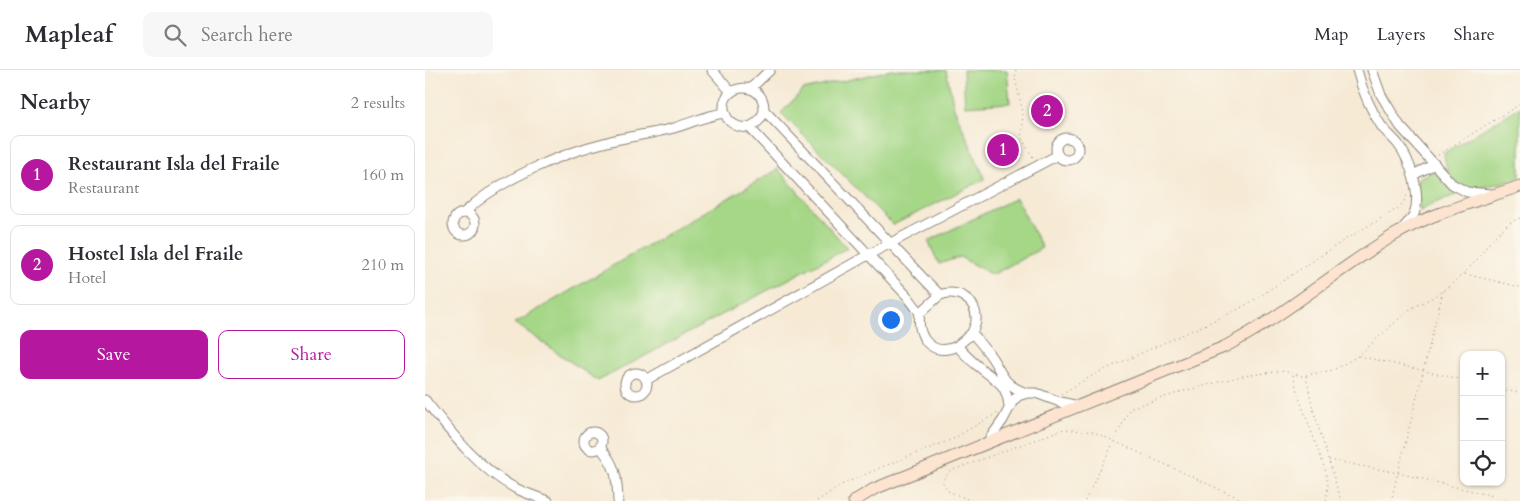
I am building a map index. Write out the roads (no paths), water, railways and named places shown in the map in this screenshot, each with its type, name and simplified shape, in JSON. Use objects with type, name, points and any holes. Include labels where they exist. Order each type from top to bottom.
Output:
[{"type":"main road","points":[[854,501],[874,489],[1216,351],[1254,332],[1397,234],[1448,210],[1520,186]]},
{"type":"street","points":[[711,70],[731,92]]},
{"type":"street","points":[[751,89],[770,70]]},
{"type":"street","points":[[1357,70],[1373,111],[1384,129],[1397,142],[1406,156],[1413,175],[1416,205],[1413,215],[1397,234]]},
{"type":"street","points":[[1372,70],[1381,95],[1400,126],[1452,184],[1467,192],[1497,194]]},
{"type":"street","points":[[764,110],[758,122],[749,127],[741,127],[729,121],[725,112],[725,102],[731,92],[742,88],[751,89],[761,97],[764,110],[940,295]]},
{"type":"street","points":[[465,212],[473,204],[515,178],[551,160],[606,142],[674,128],[725,112]]},
{"type":"street","points":[[749,127],[908,297],[920,313]]},
{"type":"street","points":[[646,380],[868,255],[1058,155]]},
{"type":"street","points":[[1413,175],[1433,162]]},
{"type":"street","points":[[959,293],[975,309],[976,322],[972,333],[951,349],[942,350],[934,348],[927,342],[919,329],[920,313],[940,295],[959,293]]},
{"type":"street","points":[[972,333],[992,358],[1002,377],[1011,386],[1027,393]]},
{"type":"street","points":[[957,346],[978,366],[999,382],[1006,391],[1008,405],[1007,420],[1013,434]]},
{"type":"street","points":[[986,444],[1008,405],[1018,396],[1027,393],[1037,393],[1060,402],[1079,406]]},
{"type":"street","points":[[1048,397],[1059,414]]},
{"type":"street","points":[[425,400],[449,430],[484,467],[516,488],[547,501]]},
{"type":"street","points":[[600,447],[611,460],[616,472],[617,501]]},
{"type":"place","name":"Hostel Isla del Fraile","points":[[1047,111]]},
{"type":"place","name":"Restaurant Isla del Fraile","points":[[1003,150]]}]
